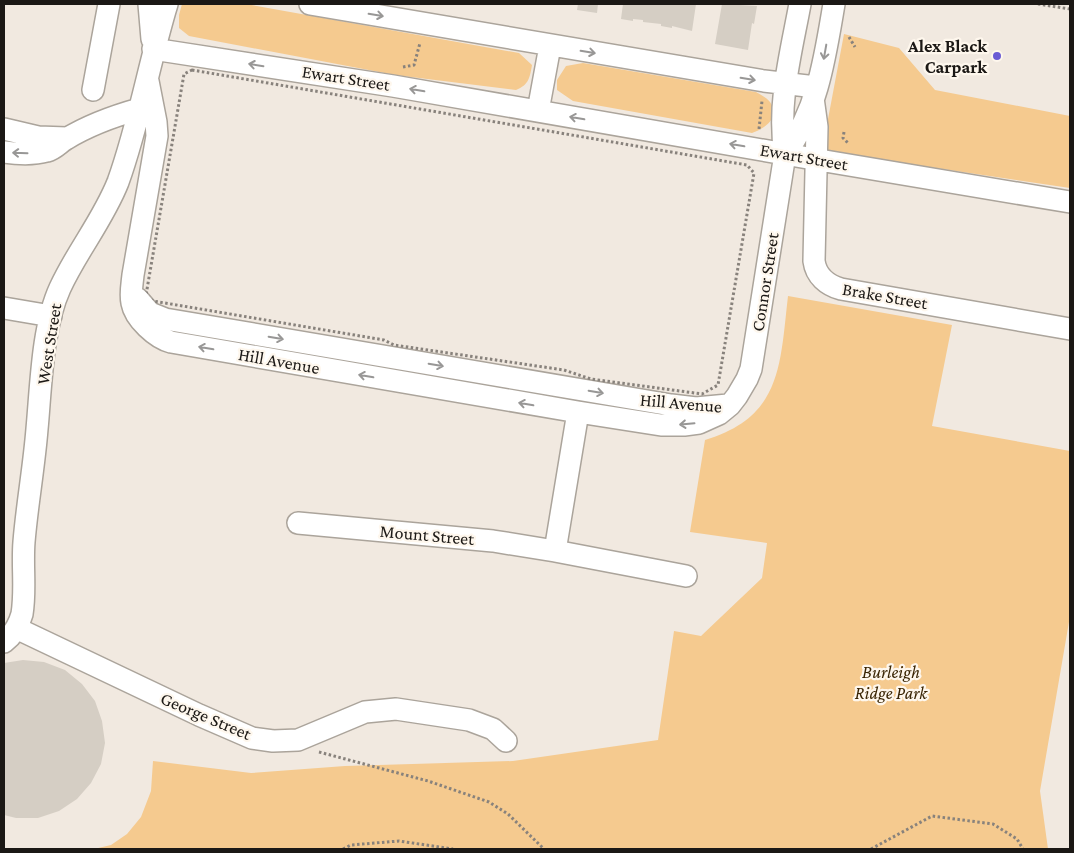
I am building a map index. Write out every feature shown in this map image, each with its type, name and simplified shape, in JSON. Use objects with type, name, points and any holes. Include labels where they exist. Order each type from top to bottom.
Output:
[{"type":"street","points":[[93,90],[109,4]]},
{"type":"street","name":"West Street","points":[[149,4],[153,49]]},
{"type":"street","name":"West Street","points":[[10,635],[21,615],[23,602],[24,541],[45,351],[51,316],[60,288],[100,219],[122,169],[148,82],[153,49],[167,4]]},
{"type":"street","points":[[310,4],[550,46],[786,83],[815,93]]},
{"type":"street","name":"Connor Street","points":[[730,405],[747,379],[753,359],[785,154],[782,127],[786,83],[800,4]]},
{"type":"street","name":"Connor Street","points":[[785,154],[803,127],[815,93],[822,71],[834,4]]},
{"type":"street","points":[[538,111],[550,46]]},
{"type":"street","name":"Ewart Street","points":[[153,49],[393,86],[1070,202]]},
{"type":"street","name":"Hill Avenue","points":[[148,82],[157,136],[131,295],[134,308],[151,330],[167,342],[650,423],[684,425],[699,423],[713,418],[730,405]]},
{"type":"street","name":"Brake Street","points":[[815,93],[817,127],[814,261],[818,274],[825,282],[841,289],[1070,329]]},
{"type":"street","points":[[4,152],[30,154],[44,152],[67,138],[110,118],[139,109]]},
{"type":"street","points":[[4,129],[38,137],[67,138]]},
{"type":"street","name":"Hill Avenue","points":[[133,275],[135,290],[140,302],[150,313],[161,318],[671,405],[704,408],[730,405]]},
{"type":"street","points":[[4,308],[51,316]]},
{"type":"street","points":[[555,550],[578,412]]},
{"type":"street","name":"Mount Street","points":[[298,523],[492,541],[555,550],[686,576]]},
{"type":"street","name":"George Street","points":[[10,635],[252,738],[273,741],[298,740],[365,712],[396,709],[469,720],[492,730],[506,741]]},
{"type":"path","points":[[1038,4],[1070,9]]},
{"type":"path","points":[[847,34],[855,47]]},
{"type":"path","points":[[397,68],[414,65],[421,42]]},
{"type":"path","points":[[192,70],[747,165],[754,173],[718,384],[702,394],[591,379],[564,370],[394,344],[384,340],[153,301],[146,295],[157,225],[184,74],[192,70]]},
{"type":"path","points":[[758,132],[763,94]]},
{"type":"path","points":[[844,132],[843,138],[853,147]]},
{"type":"path","points":[[311,750],[428,781],[489,802],[508,814],[544,849]]},
{"type":"path","points":[[871,849],[932,816],[993,824],[1017,839],[1023,849]]},
{"type":"path","points":[[343,849],[351,845],[399,840],[453,849]]},
{"type":"green space","points":[[182,4],[246,4],[519,53],[532,65],[526,83],[516,90],[395,75],[189,36],[179,28],[179,15]]},
{"type":"green space","points":[[844,34],[899,48],[935,90],[1070,116],[1070,188],[822,151]]},
{"type":"green space","points":[[583,63],[756,92],[770,102],[774,113],[773,118],[762,128],[752,133],[573,101],[557,90],[557,80],[566,66]]},
{"type":"green space","name":"Burleigh Ridge Park","points":[[788,296],[952,325],[932,426],[1070,451],[1070,616],[1040,791],[1048,849],[94,849],[111,845],[127,834],[141,817],[151,791],[153,761],[251,773],[345,766],[513,761],[658,740],[674,631],[701,636],[762,578],[767,543],[690,532],[705,440],[730,430],[749,418],[763,403],[779,366]]},
{"type":"building","points":[[578,4],[598,4],[597,13],[577,10]]},
{"type":"building","points":[[623,4],[696,4],[692,31],[643,22],[643,20],[621,19]]},
{"type":"building","points":[[722,4],[757,6],[748,50],[715,44]]},
{"type":"building","points":[[23,660],[44,662],[65,670],[82,684],[95,701],[102,721],[105,743],[101,764],[91,783],[77,799],[59,811],[38,818],[16,818],[4,815],[4,663]]},
{"type":"place","name":"Alex Black Carpark","points":[[997,56]]}]
